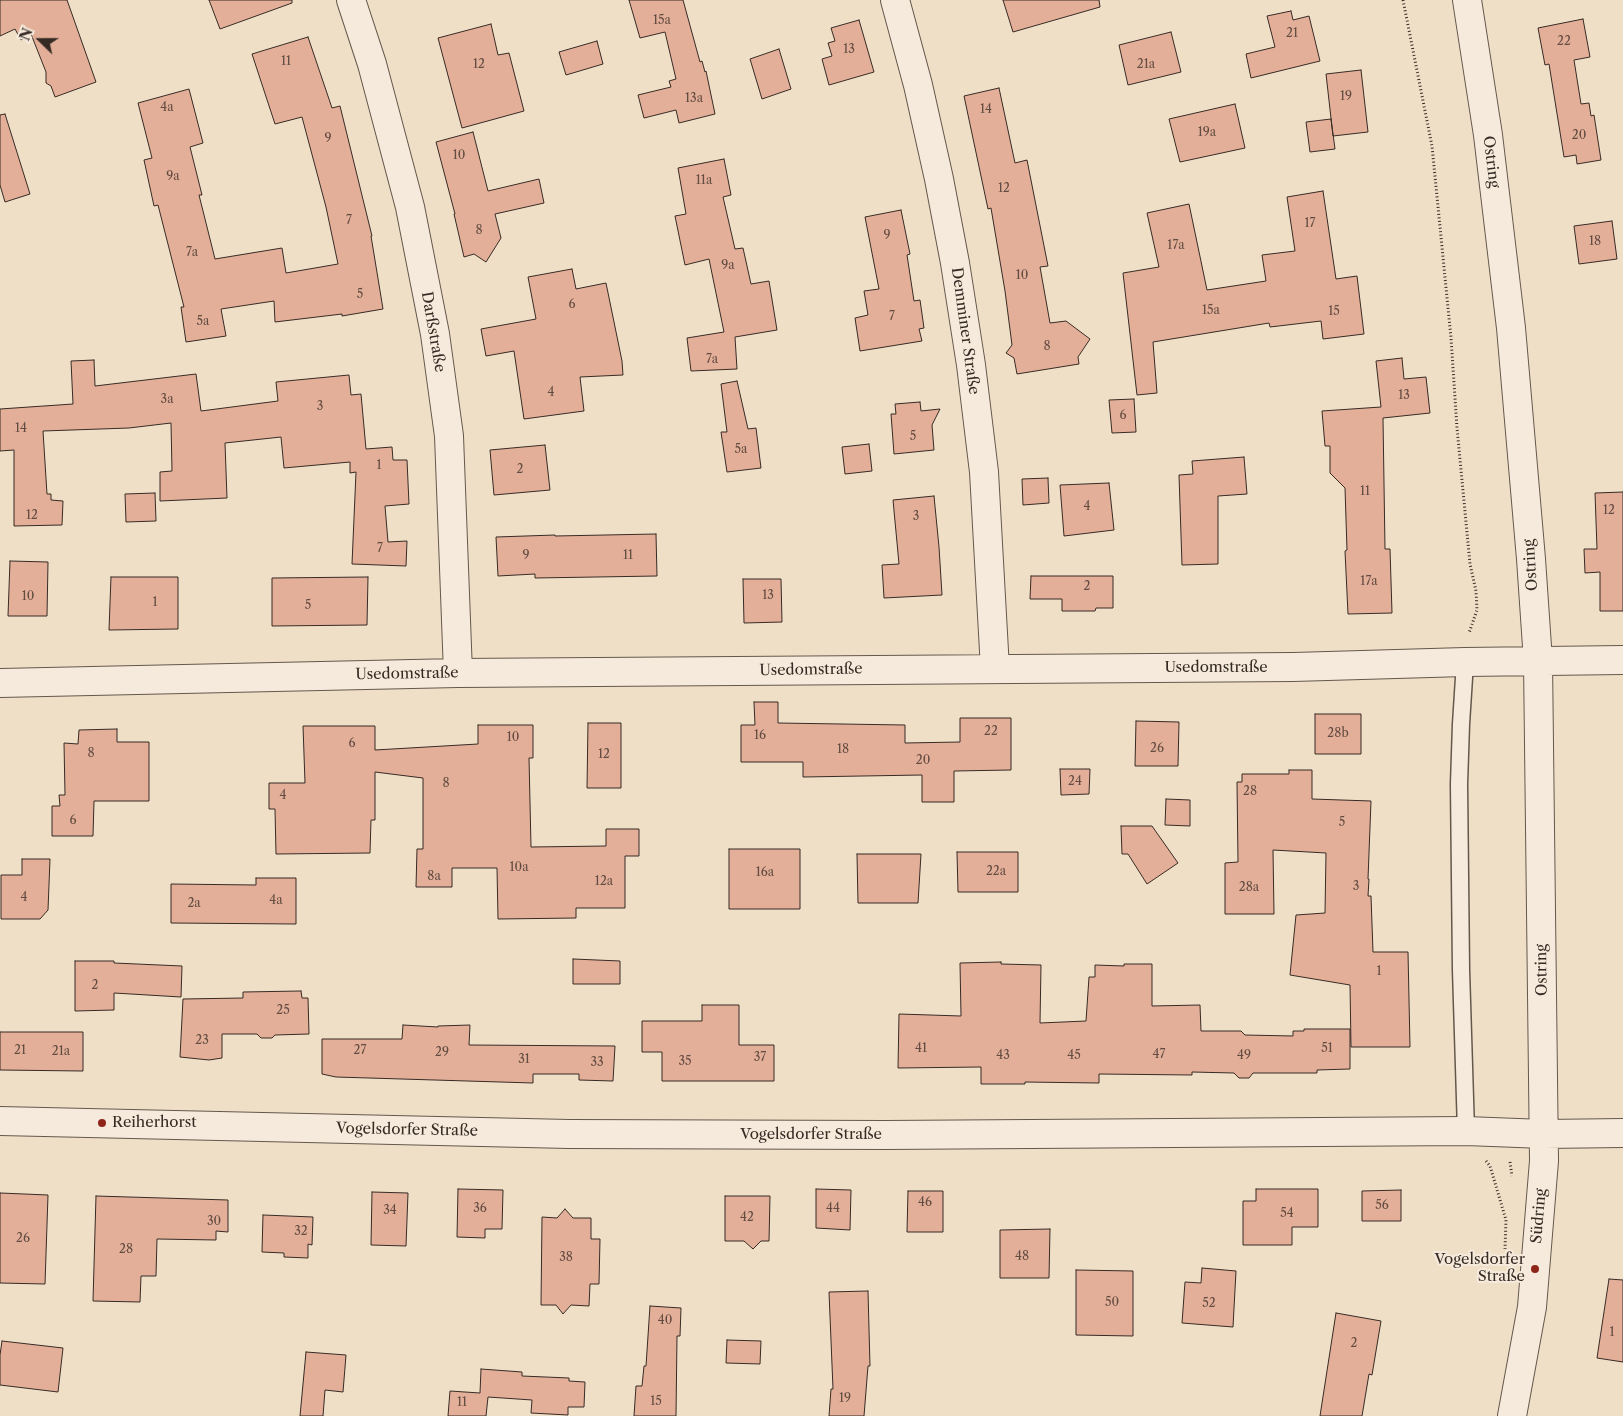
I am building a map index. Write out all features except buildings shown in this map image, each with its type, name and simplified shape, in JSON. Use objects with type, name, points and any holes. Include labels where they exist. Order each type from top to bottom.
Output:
[{"type":"street","name":"Darßstraße","points":[[351,0],[372,64],[410,207],[435,334],[449,436],[458,673]]},
{"type":"street","name":"Demminer Straße","points":[[895,0],[918,85],[940,179],[972,366],[984,472],[995,669]]},
{"type":"street","name":"Ostring","points":[[1467,0],[1488,135],[1511,328],[1538,661],[1544,1134]]},
{"type":"street","name":"Usedomstraße","points":[[0,683],[458,673],[1293,667],[1623,660]]},
{"type":"street","name":"Vogelsdorfer Straße","points":[[0,1121],[569,1134],[885,1135],[1466,1131],[1544,1134],[1623,1134]]},
{"type":"street","name":"Südring","points":[[1512,1416],[1532,1307],[1544,1161],[1544,1134]]},
{"type":"lane","points":[[1465,662],[1459,784],[1461,970],[1466,1131]]},
{"type":"path","points":[[1403,0],[1432,146],[1451,338],[1457,428],[1470,564],[1476,591],[1476,610],[1467,639],[1465,662]]},
{"type":"path","points":[[1486,1160],[1490,1166],[1506,1220],[1505,1259]]},
{"type":"place","name":"Reiherhorst","points":[[102,1123]]},
{"type":"place","name":"Vogelsdorfer Straße","points":[[1535,1269]]}]
